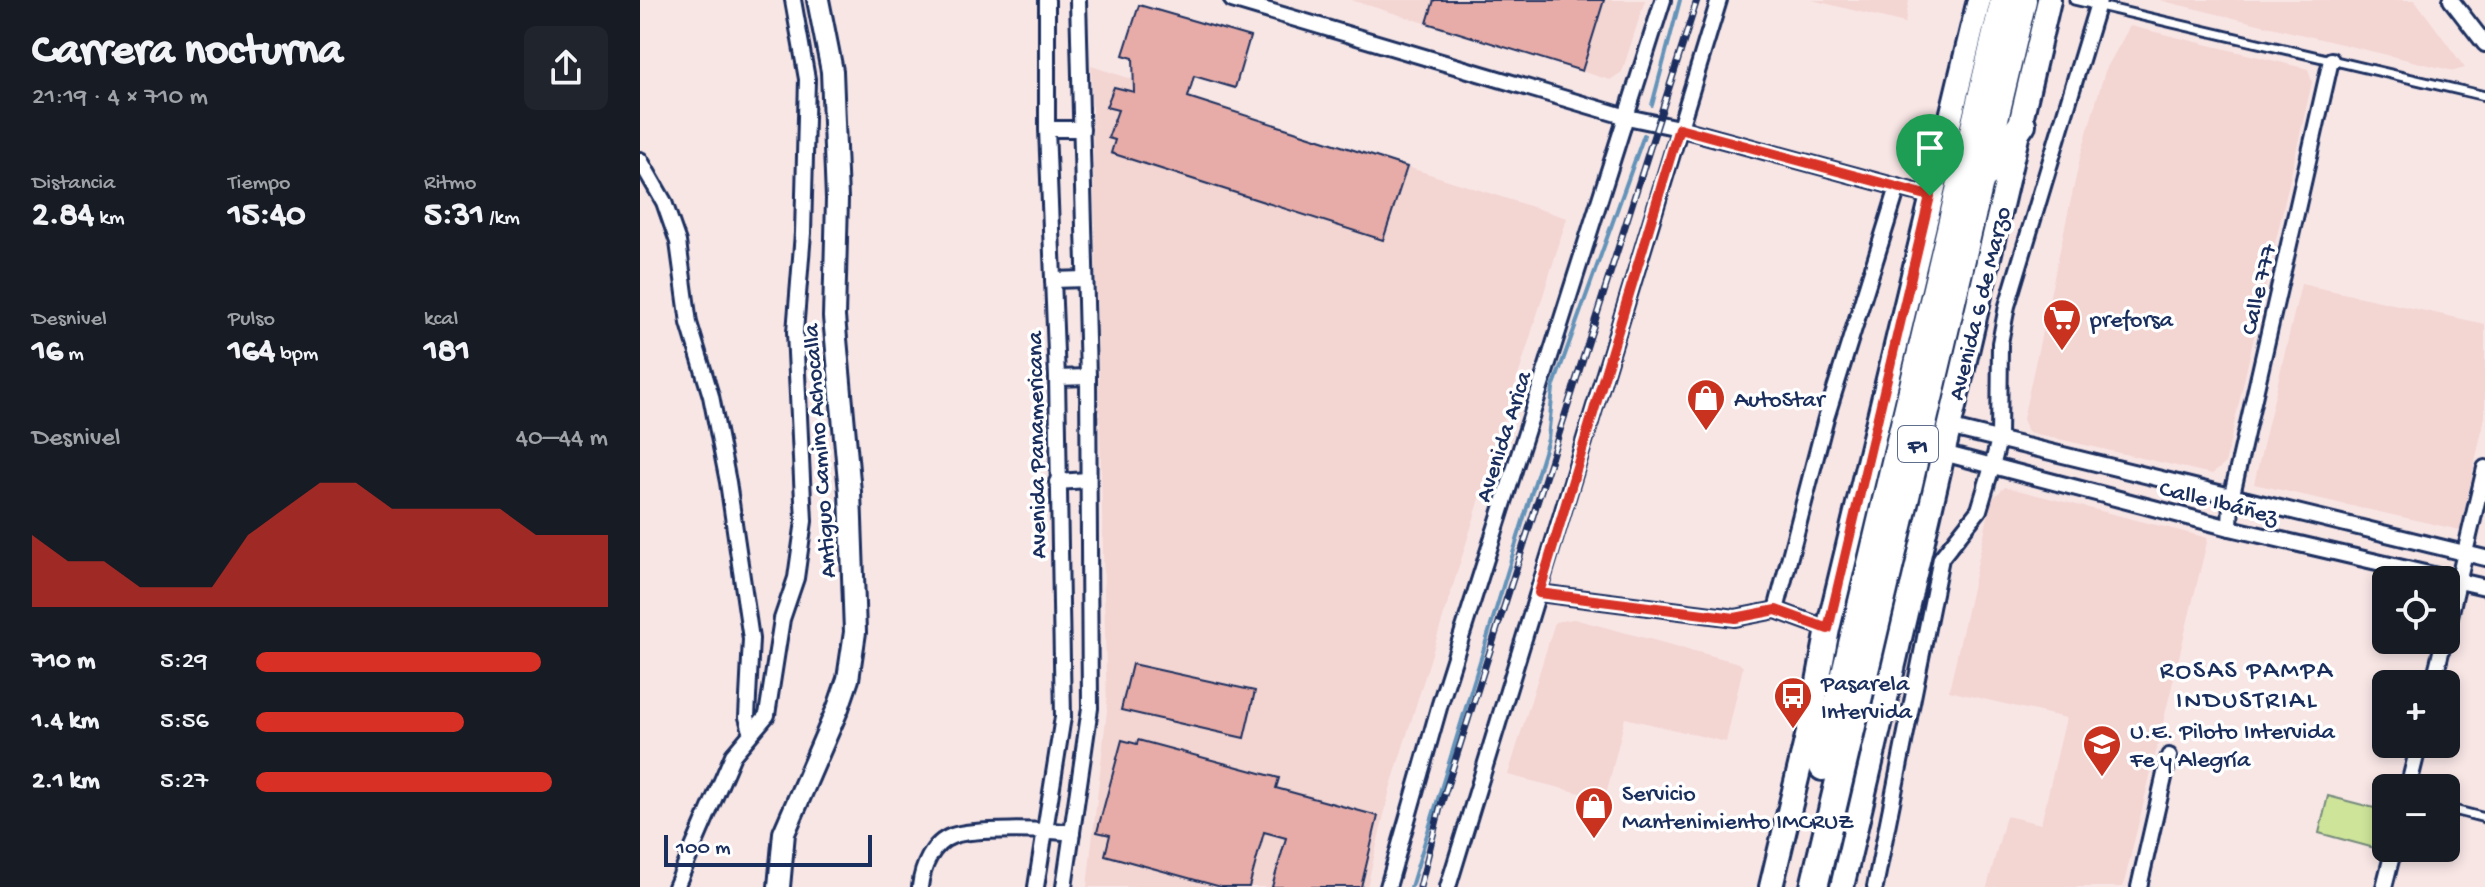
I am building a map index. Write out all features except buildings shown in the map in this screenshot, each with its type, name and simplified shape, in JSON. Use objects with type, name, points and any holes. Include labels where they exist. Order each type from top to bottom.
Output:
[{"type":"highway","name":"Avenida 6 de Marzo","points":[[1796,887],[2004,0]]},
{"type":"highway","name":"Avenida 6 de Marzo","points":[[1814,887],[2023,0]]},
{"type":"highway","points":[[1980,183],[2022,124]]},
{"type":"main road","name":"Antiguo Camino Achocalla","points":[[779,887],[784,833],[838,708],[848,679],[855,632],[850,492],[834,317],[837,212],[832,71],[818,0]]},
{"type":"main road","points":[[1771,887],[1810,724],[1828,629],[1979,0]]},
{"type":"main road","name":"Avenida 6 de Marzo","points":[[1842,887],[2049,0]]},
{"type":"street","points":[[676,887],[733,755],[767,715],[773,695],[782,619],[796,578],[804,521],[795,332],[803,233],[807,79],[793,0]]},
{"type":"street","name":"Avenida Panamericana","points":[[1036,887],[1063,717],[1057,378],[1047,129],[1047,0]]},
{"type":"street","points":[[1064,887],[1088,718],[1088,377],[1078,0]]},
{"type":"street","points":[[1232,0],[1627,117],[1679,128],[1930,196]]},
{"type":"street","name":"Avenida Arica","points":[[1388,887],[1440,704],[1663,0]]},
{"type":"street","points":[[1448,887],[1719,0]]},
{"type":"street","points":[[2451,0],[2485,44]]},
{"type":"street","points":[[1875,887],[1941,558],[1979,510],[1993,463],[1999,439],[2000,343],[2007,306],[2098,3]]},
{"type":"street","name":"Calle 777","points":[[2230,528],[2231,499],[2331,60]]},
{"type":"street","points":[[1047,129],[1082,129]]},
{"type":"street","points":[[640,160],[664,202],[678,242],[689,323],[711,396],[728,482],[751,639],[747,704],[751,731]]},
{"type":"street","points":[[1776,610],[1826,418],[1898,187]]},
{"type":"street","points":[[1053,280],[1085,279]]},
{"type":"street","points":[[1057,378],[1088,377]]},
{"type":"street","name":"Calle Ibáñez","points":[[1948,427],[2231,499],[2485,558]]},
{"type":"street","name":"Calle Ibáñez","points":[[1943,453],[1993,463],[2230,528],[2397,566]]},
{"type":"street","points":[[2460,576],[2485,468]]},
{"type":"street","points":[[1057,482],[1088,480]]},
{"type":"street","name":"Calle Ibáñez","points":[[2460,580],[2485,587]]},
{"type":"street","points":[[1539,593],[1735,618],[1776,610],[1828,629]]},
{"type":"street","points":[[1060,595],[1089,594]]},
{"type":"street","points":[[1063,717],[1088,718]]},
{"type":"street","points":[[2139,887],[2169,756]]},
{"type":"street","points":[[920,887],[932,851],[951,836],[1043,829],[1072,833]]},
{"type":"street","points":[[2384,887],[2390,862]]},
{"type":"lane","points":[[2074,0],[2098,3],[2485,96]]},
{"type":"lane","points":[[2460,812],[2485,818]]},
{"type":"shaded area","points":[[1351,0],[1645,0],[1622,72],[1610,80]]},
{"type":"shaded area","points":[[1812,0],[1909,0],[1905,23]]},
{"type":"shaded area","points":[[2159,0],[2415,0],[2465,68],[2454,71]]},
{"type":"shaded area","points":[[2130,26],[2308,69],[2312,82],[2225,464],[2212,474],[2028,432],[2023,419],[2081,154],[2105,71]]},
{"type":"shaded area","points":[[1091,66],[1567,218],[1390,789],[1367,887],[1087,887],[1107,710]]},
{"type":"shaded area","points":[[2301,284],[2485,324],[2485,416],[2460,530],[2254,484]]},
{"type":"shaded area","points":[[2005,487],[2208,538],[2123,887],[1987,887],[2006,816],[2041,824],[2066,718],[1949,691],[1992,499]]},
{"type":"shaded area","points":[[1574,619],[1739,663],[1743,667],[1726,742],[1625,718],[1605,799],[1508,775],[1555,622]]},
{"type":"green space","points":[[2328,796],[2372,807],[2372,847],[2319,833]]},
{"type":"waterway","points":[[1652,105],[1680,0]]},
{"type":"waterway","points":[[1411,887],[1548,439],[1553,388],[1644,135]]},
{"type":"railway","points":[[1420,887],[1440,808],[1697,0]]},
{"type":"place","name":"preforsa","points":[[2062,352]]},
{"type":"place","name":"AutoStar","points":[[1706,432]]},
{"type":"place","name":"Pasarela Intervida","points":[[1793,730]]},
{"type":"place","name":"U.E. Piloto Intervida Fe y Alegría","points":[[2102,778]]},
{"type":"place","name":"Servicio Mantenimiento IMCRUZ","points":[[1594,840]]},
{"type":"district","name":"ROSAS PAMPA INDUSTRIAL","points":[[2247,683]]},
{"type":"route","points":[[1679,128],[1930,196],[1828,629],[1776,610],[1735,618],[1539,593],[1679,128]]}]
